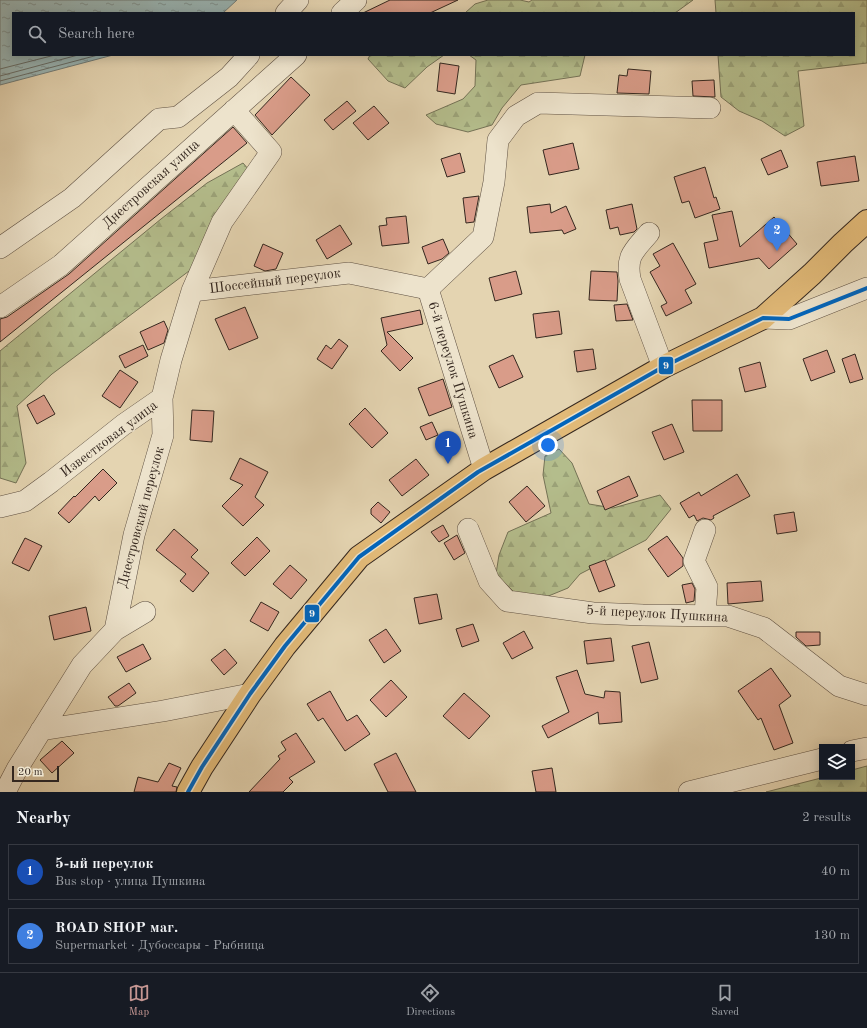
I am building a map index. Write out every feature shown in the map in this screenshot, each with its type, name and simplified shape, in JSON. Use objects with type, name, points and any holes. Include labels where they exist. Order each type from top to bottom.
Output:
[{"type":"highway","points":[[188,792],[202,767],[250,694],[285,646],[358,557],[484,469],[663,367],[763,318],[812,274],[867,221]]},
{"type":"street","points":[[287,12],[298,0]]},
{"type":"street","points":[[343,12],[356,0]]},
{"type":"street","points":[[0,248],[72,198],[159,119],[178,117],[229,77],[248,56]]},
{"type":"street","name":"Днестровская улица","points":[[0,307],[61,265],[295,56]]},
{"type":"street","name":"6-й переулок Пушкина","points":[[484,469],[428,289],[483,237],[494,182],[498,140],[516,116],[538,103],[710,108]]},
{"type":"street","name":"Известковая улица","points":[[0,507],[26,501],[123,425],[162,398],[192,291],[222,222],[271,152],[234,110]]},
{"type":"street","points":[[648,233],[630,254],[628,267],[630,279],[663,367]]},
{"type":"street","name":"Шоссейный переулок","points":[[192,291],[349,273],[428,289]]},
{"type":"street","points":[[763,318],[789,319],[867,288]]},
{"type":"street","name":"Днестровский переулок","points":[[115,630],[134,535],[163,435],[162,398]]},
{"type":"street","name":"5-й переулок Пушкина","points":[[468,529],[489,580],[507,601],[593,613],[728,616],[764,628],[839,686],[867,695]]},
{"type":"street","points":[[705,530],[694,561],[707,587],[705,615]]},
{"type":"street","points":[[5,792],[41,730],[82,665],[115,630],[145,612]]},
{"type":"street","points":[[41,730],[163,711],[250,694]]},
{"type":"street","points":[[855,750],[867,748]]},
{"type":"street","points":[[689,792],[819,760]]},
{"type":"green space","points":[[488,0],[520,0],[529,2],[532,0],[693,0],[676,12],[466,12],[475,4]]},
{"type":"green space","points":[[715,0],[867,0],[867,63],[798,71],[804,126],[785,136],[762,121],[739,111],[721,97],[718,56],[855,56],[855,12],[716,12]]},
{"type":"green space","points":[[370,56],[443,56],[427,67],[405,88],[388,81],[368,59]]},
{"type":"green space","points":[[470,56],[585,56],[580,76],[521,85],[502,108],[492,125],[468,132],[436,124],[426,115],[463,99],[475,86],[476,60]]},
{"type":"green space","points":[[243,163],[249,170],[193,268],[52,374],[17,406],[26,463],[16,483],[0,478],[0,351],[207,183]]},
{"type":"green space","points":[[559,449],[572,463],[589,504],[613,508],[660,495],[671,509],[646,540],[580,574],[568,588],[546,597],[516,594],[496,574],[499,555],[508,532],[551,513],[543,475],[545,456]]},
{"type":"green space","points":[[867,766],[867,792],[766,792],[819,779],[819,780],[855,780],[855,769]]},
{"type":"water","points":[[0,0],[237,0],[224,12],[12,12],[12,56],[109,56],[0,85]]},
{"type":"building","points":[[390,0],[458,0],[432,12],[365,12]]},
{"type":"building","points":[[440,63],[459,66],[455,94],[437,91]]},
{"type":"building","points":[[628,69],[651,71],[649,94],[617,93],[619,75],[627,76]]},
{"type":"building","points":[[291,77],[310,95],[272,135],[255,115]]},
{"type":"building","points":[[714,80],[715,97],[693,96],[692,81]]},
{"type":"building","points":[[347,101],[356,111],[333,130],[324,120]]},
{"type":"building","points":[[374,106],[389,123],[368,140],[353,123]]},
{"type":"building","points":[[233,127],[247,143],[0,342],[0,319],[7,317],[69,274]]},
{"type":"building","points":[[573,143],[579,169],[549,175],[543,150]]},
{"type":"building","points":[[781,150],[788,167],[768,175],[761,159]]},
{"type":"building","points":[[460,153],[465,172],[447,177],[441,159]]},
{"type":"building","points":[[855,156],[859,181],[821,186],[817,162]]},
{"type":"building","points":[[705,167],[714,198],[716,197],[720,209],[695,218],[689,201],[682,203],[674,177]]},
{"type":"building","points":[[479,196],[474,222],[466,223],[463,198]]},
{"type":"building","points":[[550,204],[551,213],[566,206],[576,229],[564,234],[562,230],[530,233],[527,207]]},
{"type":"building","points":[[632,204],[637,229],[634,232],[620,235],[618,227],[610,229],[606,210]]},
{"type":"building","points":[[732,211],[740,247],[774,217],[797,244],[769,269],[759,258],[709,268],[704,243],[718,240],[712,215]]},
{"type":"building","points":[[406,216],[409,243],[382,246],[379,226],[387,225],[386,218]]},
{"type":"building","points":[[340,225],[352,244],[327,259],[316,240]]},
{"type":"building","points":[[443,239],[449,253],[442,259],[428,264],[422,247]]},
{"type":"building","points":[[673,243],[696,284],[685,290],[692,303],[666,316],[661,306],[667,303],[650,272],[660,266],[653,254]]},
{"type":"building","points":[[263,244],[283,253],[276,269],[265,271],[254,266]]},
{"type":"building","points":[[516,271],[522,294],[495,301],[489,278]]},
{"type":"building","points":[[591,271],[617,272],[617,301],[589,300]]},
{"type":"building","points":[[627,304],[633,320],[616,321],[614,305]]},
{"type":"building","points":[[245,307],[258,338],[229,350],[215,319]]},
{"type":"building","points":[[420,310],[423,324],[387,332],[413,358],[400,371],[381,351],[387,345],[381,318]]},
{"type":"building","points":[[559,311],[562,334],[536,338],[533,314]]},
{"type":"building","points":[[164,321],[168,330],[164,343],[148,350],[140,332]]},
{"type":"building","points":[[339,339],[348,346],[332,369],[317,359],[326,345],[331,349]]},
{"type":"building","points":[[143,345],[148,356],[125,368],[119,356]]},
{"type":"building","points":[[593,349],[596,369],[577,372],[574,351]]},
{"type":"building","points":[[827,350],[835,372],[811,381],[803,359]]},
{"type":"building","points":[[855,354],[863,379],[850,383],[842,359]]},
{"type":"building","points":[[513,355],[523,377],[499,388],[489,366]]},
{"type":"building","points":[[760,362],[766,387],[745,392],[739,368]]},
{"type":"building","points":[[120,370],[138,382],[120,408],[102,396]]},
{"type":"building","points":[[443,379],[452,407],[429,416],[418,388]]},
{"type":"building","points":[[44,395],[55,414],[37,424],[27,405]]},
{"type":"building","points":[[692,400],[722,400],[722,431],[693,431]]},
{"type":"building","points":[[365,408],[388,433],[372,448],[349,424]]},
{"type":"building","points":[[192,410],[214,411],[212,442],[190,440]]},
{"type":"building","points":[[432,422],[438,435],[426,440],[420,427]]},
{"type":"building","points":[[672,424],[684,452],[664,460],[652,432]]},
{"type":"building","points":[[240,458],[268,472],[255,497],[264,505],[243,526],[222,506],[243,485],[230,479]]},
{"type":"building","points":[[416,459],[429,475],[402,496],[389,480]]},
{"type":"building","points":[[103,469],[117,483],[99,501],[95,496],[69,523],[58,513]]},
{"type":"building","points":[[737,474],[750,496],[713,516],[714,518],[711,520],[703,518],[697,521],[694,515],[689,518],[680,503],[699,492],[701,496]]},
{"type":"building","points":[[629,476],[638,496],[605,510],[597,491]]},
{"type":"building","points":[[527,486],[545,506],[526,522],[509,502]]},
{"type":"building","points":[[378,502],[390,512],[381,523],[371,514],[371,509]]},
{"type":"building","points":[[794,512],[797,531],[777,534],[774,515]]},
{"type":"building","points":[[443,525],[449,536],[439,542],[431,532]]},
{"type":"building","points":[[174,529],[198,550],[191,557],[209,573],[193,592],[180,581],[186,574],[156,550]]},
{"type":"building","points":[[457,535],[465,553],[454,560],[444,543]]},
{"type":"building","points":[[667,536],[683,558],[683,566],[668,577],[648,549]]},
{"type":"building","points":[[257,537],[270,551],[245,576],[231,563]]},
{"type":"building","points":[[25,538],[42,546],[29,571],[12,563]]},
{"type":"building","points":[[605,560],[615,586],[599,592],[589,566]]},
{"type":"building","points":[[290,565],[307,580],[291,599],[273,584]]},
{"type":"building","points":[[761,581],[763,601],[728,604],[727,583]]},
{"type":"building","points":[[692,583],[695,589],[694,601],[686,603],[682,585]]},
{"type":"building","points":[[437,594],[442,619],[419,624],[414,598]]},
{"type":"building","points":[[261,602],[279,612],[268,631],[250,621]]},
{"type":"building","points":[[86,607],[91,631],[54,640],[49,616]]},
{"type":"building","points":[[473,624],[479,641],[462,647],[456,629]]},
{"type":"building","points":[[386,629],[401,651],[384,663],[369,640]]},
{"type":"building","points":[[524,631],[533,648],[512,659],[503,643]]},
{"type":"building","points":[[796,632],[820,632],[820,645],[806,646],[796,637]]},
{"type":"building","points":[[611,638],[614,661],[587,664],[584,641]]},
{"type":"building","points":[[649,642],[658,679],[641,683],[632,646]]},
{"type":"building","points":[[143,644],[151,659],[126,672],[117,657]]},
{"type":"building","points":[[225,649],[237,663],[224,675],[211,660]]},
{"type":"building","points":[[771,668],[791,696],[779,705],[793,743],[774,750],[761,718],[758,720],[738,691]]},
{"type":"building","points":[[577,670],[585,694],[604,698],[605,691],[620,692],[622,722],[599,724],[598,712],[548,738],[542,726],[569,712],[556,677]]},
{"type":"building","points":[[391,680],[407,697],[386,717],[370,700]]},
{"type":"building","points":[[129,683],[136,693],[118,706],[115,706],[108,697]]},
{"type":"building","points":[[330,691],[347,721],[357,715],[370,734],[345,751],[323,718],[318,721],[307,704]]},
{"type":"building","points":[[464,693],[490,716],[469,739],[443,716]]},
{"type":"building","points":[[296,733],[315,762],[289,778],[293,782],[283,792],[249,792],[280,759],[278,756],[286,750],[281,742]]},
{"type":"building","points":[[62,741],[74,753],[52,773],[40,760]]},
{"type":"building","points":[[396,753],[416,792],[388,792],[374,764]]},
{"type":"building","points":[[169,763],[181,768],[172,786],[177,787],[176,792],[134,792],[138,777],[158,782]]},
{"type":"building","points":[[552,768],[556,792],[536,792],[532,771]]},
{"type":"transit line","name":"9","points":[[188,792],[202,767],[250,694],[285,646],[359,557],[478,472],[663,367],[763,318],[789,319],[867,288]]},
{"type":"place","name":"ROAD SHOP маг.","points":[[777,251]]},
{"type":"place","name":"5-ый переулок","points":[[448,464]]}]
